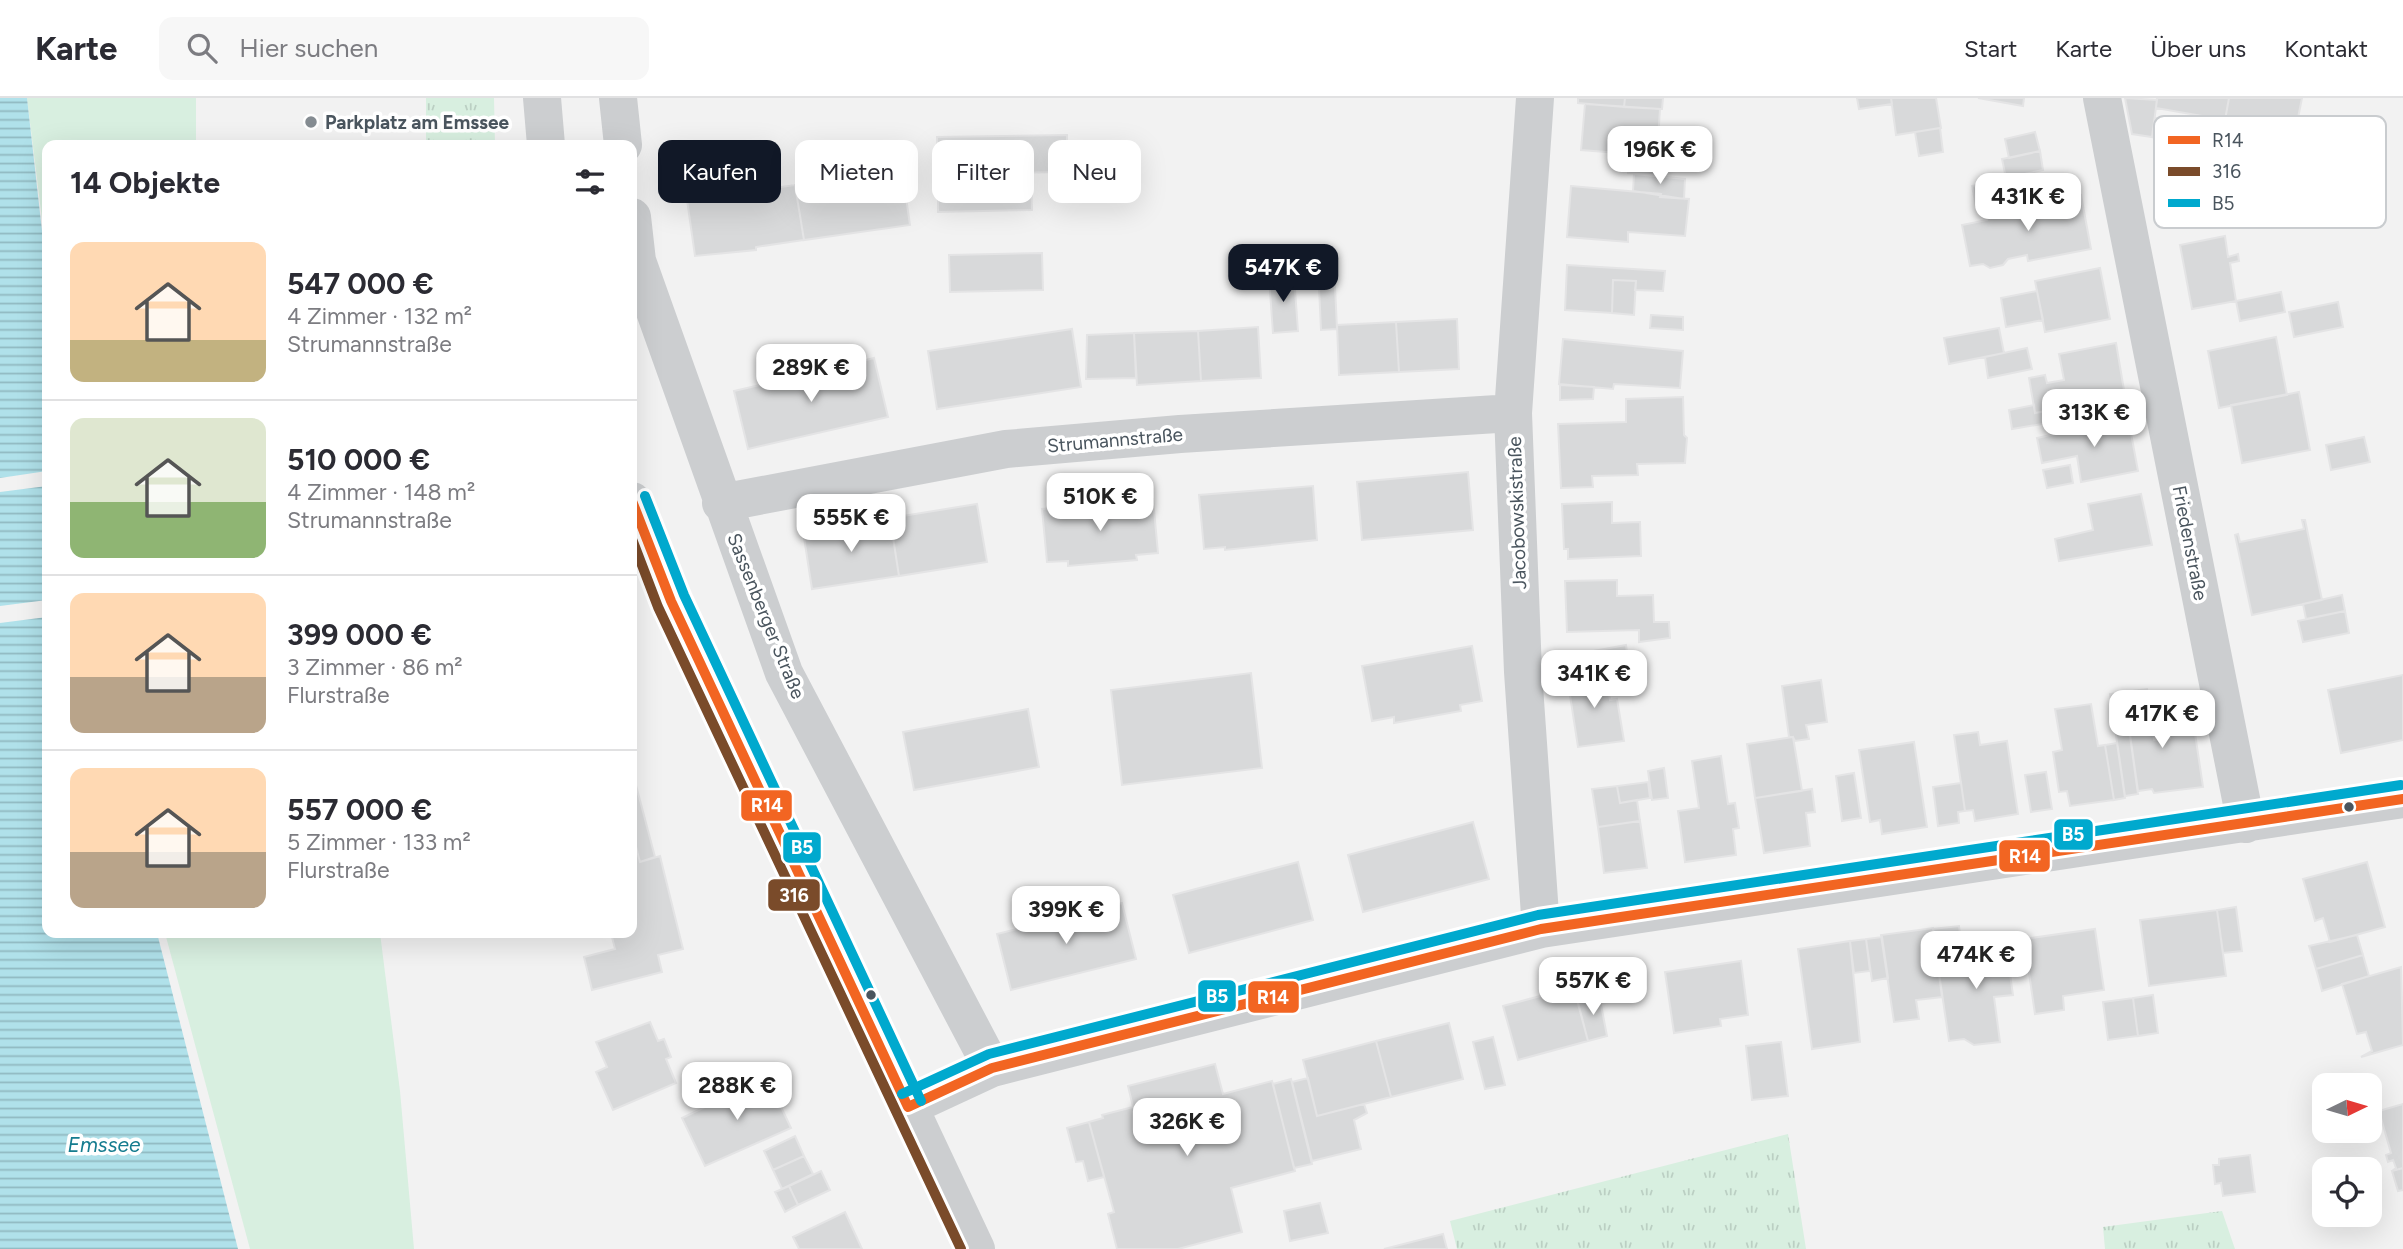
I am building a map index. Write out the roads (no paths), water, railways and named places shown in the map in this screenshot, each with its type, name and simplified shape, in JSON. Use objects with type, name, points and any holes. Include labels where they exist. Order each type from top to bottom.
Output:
[{"type":"street","points":[[541,98],[545,140]]},
{"type":"street","points":[[618,98],[623,140]]},
{"type":"street","name":"Jacobowskistraße","points":[[1535,98],[1513,413],[1523,672],[1541,929]]},
{"type":"street","name":"Friedenstraße","points":[[2102,98],[2246,824]]},
{"type":"street","name":"Sassenberger Straße","points":[[637,261],[721,503],[784,673],[992,1068]]},
{"type":"street","name":"Strumannstraße","points":[[721,503],[1006,449],[1180,434],[1513,413]]},
{"type":"street","points":[[637,514],[671,601],[975,1249]]},
{"type":"street","points":[[908,1107],[992,1068],[1541,929],[2403,799]]},
{"type":"water","name":"Emssee","points":[[0,98],[27,98],[42,231],[42,938],[158,938],[238,1249],[0,1249]]},
{"type":"place","name":"Parkplatz am Emssee","points":[[311,122]]}]
